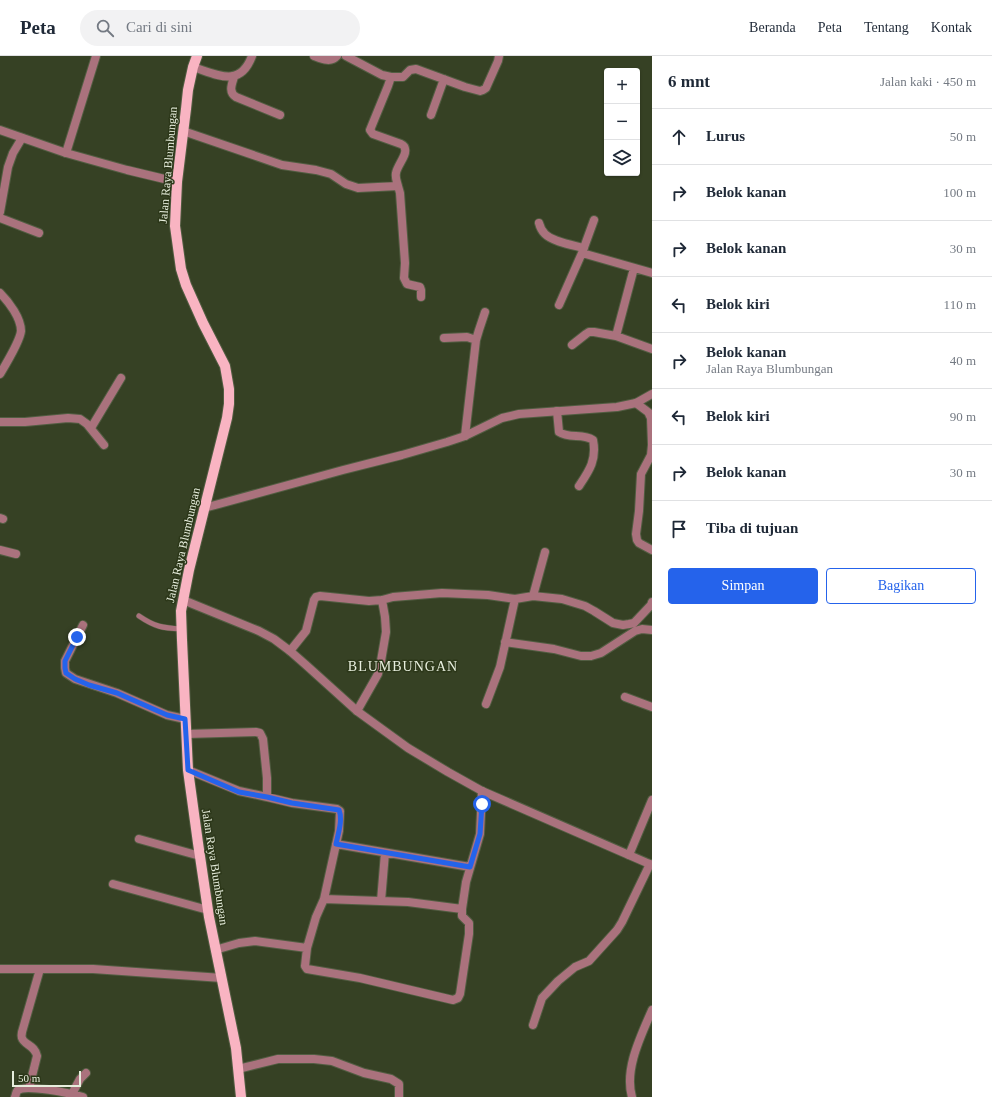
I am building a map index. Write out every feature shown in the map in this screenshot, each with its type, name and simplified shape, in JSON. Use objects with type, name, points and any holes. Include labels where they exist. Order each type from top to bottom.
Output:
[{"type":"main road","name":"Jalan Raya Blumbungan","points":[[197,56],[188,90],[183,131],[175,226],[177,249],[181,269],[194,303],[225,366],[229,389],[229,404],[227,418],[189,570],[181,611],[185,719],[188,770],[200,856],[208,910],[236,1048],[241,1097]]},
{"type":"street","points":[[66,153],[96,56]]},
{"type":"street","points":[[193,67],[219,75],[234,77],[245,69],[252,56]]},
{"type":"street","points":[[314,56],[329,60],[337,56]]},
{"type":"street","points":[[346,56],[382,75],[391,77],[402,76],[414,69],[480,91],[486,88],[499,56]]},
{"type":"street","points":[[234,77],[231,88],[232,95],[280,115]]},
{"type":"street","points":[[391,77],[370,130],[373,134],[401,144],[406,149],[396,174],[400,193],[404,278],[407,284],[421,288],[421,297]]},
{"type":"street","points":[[431,116],[444,79]]},
{"type":"street","points":[[0,130],[66,153],[178,182]]},
{"type":"street","points":[[183,131],[282,165],[316,170],[331,174],[352,187],[398,186]]},
{"type":"street","points":[[0,212],[8,166],[13,153],[22,138]]},
{"type":"street","points":[[0,218],[39,233]]},
{"type":"street","points":[[559,305],[583,250],[594,220]]},
{"type":"street","points":[[539,223],[546,236],[552,239],[652,273]]},
{"type":"street","points":[[616,336],[634,268]]},
{"type":"street","points":[[0,293],[11,306],[18,319],[21,333],[0,374]]},
{"type":"street","points":[[465,436],[476,340],[485,312]]},
{"type":"street","points":[[572,345],[589,332],[594,332],[616,336],[652,349]]},
{"type":"street","points":[[444,338],[467,337],[476,340]]},
{"type":"street","points":[[91,428],[121,378]]},
{"type":"street","points":[[204,508],[402,455],[465,436],[502,418],[519,414],[617,407],[636,403],[652,394]]},
{"type":"street","points":[[636,403],[650,414],[652,445],[650,455],[641,474],[636,534],[639,543],[652,550]]},
{"type":"street","points":[[557,411],[559,432],[563,435],[588,437],[593,440],[593,460],[590,469],[579,486]]},
{"type":"street","points":[[0,422],[25,422],[75,418],[84,421],[104,445]]},
{"type":"street","points":[[0,550],[16,554]]},
{"type":"street","points":[[534,596],[544,552]]},
{"type":"street","points":[[290,651],[306,631],[314,600],[316,597],[320,596],[369,601],[393,597],[442,593],[515,599],[534,596],[562,599],[584,606],[613,623],[623,625],[634,623],[652,604]]},
{"type":"street","points":[[486,704],[497,676],[515,599]]},
{"type":"street","points":[[183,600],[274,639],[290,651],[357,711],[408,748],[448,772],[482,791],[651,865],[617,930],[589,961],[576,967],[558,980],[542,998],[533,1026]]},
{"type":"street","points":[[357,711],[378,674],[386,632],[382,600]]},
{"type":"street","points":[[83,625],[65,661],[66,673],[82,682],[117,693],[167,715],[185,719]]},
{"type":"street","points":[[505,642],[554,648],[581,656],[591,656],[601,653],[635,631],[642,629],[652,630]]},
{"type":"street","points":[[625,697],[652,707]]},
{"type":"street","points":[[186,734],[256,732],[260,734],[263,739],[267,778],[267,797]]},
{"type":"street","points":[[188,770],[239,792],[292,803],[339,810],[339,831],[324,899],[316,917],[307,948],[305,966],[307,969],[360,978],[453,1000],[458,998],[460,994],[470,928],[469,923],[462,916],[462,909],[466,882],[480,834],[482,791]]},
{"type":"street","points":[[629,855],[652,800]]},
{"type":"street","points":[[139,839],[200,856]]},
{"type":"street","points":[[336,844],[470,867]]},
{"type":"street","points":[[381,901],[385,853]]},
{"type":"street","points":[[114,884],[208,910]]},
{"type":"street","points":[[324,899],[432,904],[462,909]]},
{"type":"street","points":[[216,950],[239,943],[255,941],[307,948]]},
{"type":"street","points":[[0,969],[93,969],[222,978]]},
{"type":"street","points":[[29,1088],[37,1056],[36,1051],[21,1038],[40,969]]},
{"type":"street","points":[[632,1097],[630,1080],[635,1051],[652,1010]]},
{"type":"street","points":[[238,1069],[278,1059],[290,1058],[332,1061],[400,1084],[399,1097]]},
{"type":"street","points":[[72,1094],[80,1078],[86,1073]]},
{"type":"street","points":[[16,1097],[16,1092],[18,1090],[29,1088],[84,1097]]},
{"type":"lane","points":[[139,616],[148,623],[162,628],[182,629]]},
{"type":"district","name":"BLUMBUNGAN","points":[[403,666]]},
{"type":"route","points":[[77,637],[65,661],[66,673],[89,685],[117,693],[167,715],[185,719],[188,770],[239,792],[308,806],[339,810],[339,831],[336,844],[470,867],[480,834],[482,804]]}]
